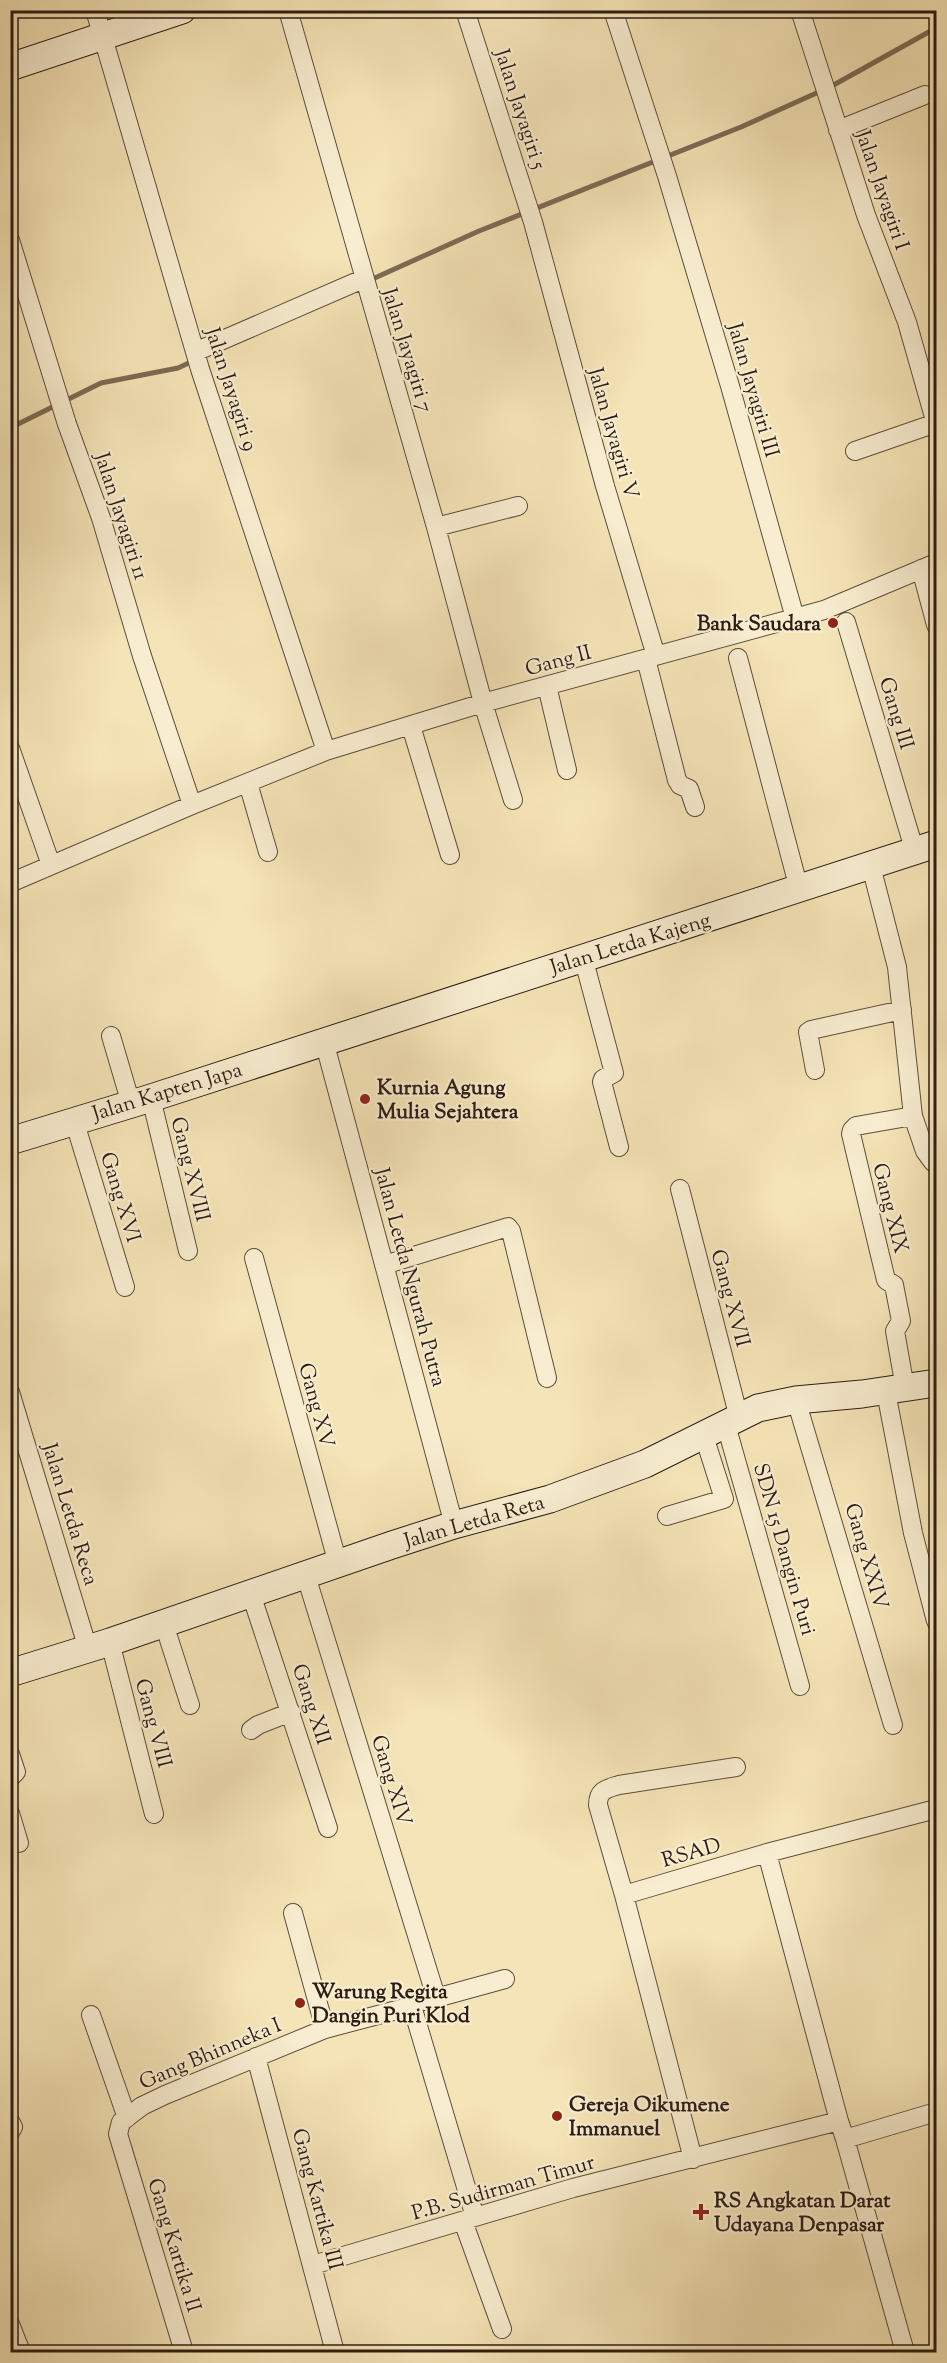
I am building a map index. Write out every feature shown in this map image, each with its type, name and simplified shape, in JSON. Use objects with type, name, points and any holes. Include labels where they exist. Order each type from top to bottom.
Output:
[{"type":"street","name":"Jalan Jayagiri 9","points":[[94,10],[197,358],[327,751]]},
{"type":"street","points":[[10,67],[182,10]]},
{"type":"street","name":"Jalan Jayagiri 7","points":[[288,10],[363,280],[436,527],[483,704],[513,800]]},
{"type":"street","name":"Jalan Jayagiri 5","points":[[465,10],[533,222]]},
{"type":"street","name":"Jalan Jayagiri III","points":[[613,10],[667,176],[730,386],[795,618]]},
{"type":"street","name":"Jalan Jayagiri I","points":[[800,10],[866,215],[907,322],[936,423]]},
{"type":"street","points":[[838,130],[925,95]]},
{"type":"street","name":"Jalan Jayagiri V","points":[[533,222],[651,658],[677,780],[680,785],[689,789],[695,807]]},
{"type":"street","name":"Jalan Jayagiri 11","points":[[10,240],[67,424],[100,518],[142,657],[192,805]]},
{"type":"street","points":[[197,358],[363,280]]},
{"type":"street","points":[[855,451],[936,423]]},
{"type":"street","points":[[436,527],[518,506]]},
{"type":"street","points":[[929,566],[936,625]]},
{"type":"street","name":"Gang II","points":[[10,883],[192,805],[327,751],[483,704],[824,610],[929,566]]},
{"type":"street","name":"Gang III","points":[[846,622],[926,848]]},
{"type":"street","points":[[738,658],[799,889]]},
{"type":"street","points":[[547,686],[567,770]]},
{"type":"street","points":[[411,726],[450,855]]},
{"type":"street","points":[[10,748],[51,865]]},
{"type":"street","points":[[248,783],[268,852]]},
{"type":"street","name":"Jalan Letda Kajeng","points":[[324,1041],[926,848]]},
{"type":"street","points":[[871,866],[897,967],[913,1116],[925,1151],[933,1162]]},
{"type":"street","points":[[583,957],[614,1073],[602,1082],[619,1146]]},
{"type":"street","points":[[815,1070],[808,1032],[902,1010]]},
{"type":"street","name":"Gang XVIII","points":[[111,1036],[141,1101],[188,1251]]},
{"type":"street","name":"Jalan Kapten Japa","points":[[10,1141],[324,1041]]},
{"type":"street","name":"Jalan Letda Ngurah Putra","points":[[324,1041],[454,1525]]},
{"type":"street","name":"Gang XIX","points":[[913,1116],[856,1126],[851,1134],[886,1280],[894,1286],[901,1321],[895,1331],[896,1390],[913,1533],[936,1621]]},
{"type":"street","name":"Gang XVI","points":[[74,1120],[124,1287]]},
{"type":"street","name":"Gang XVII","points":[[680,1189],[723,1426]]},
{"type":"street","points":[[384,1265],[508,1227],[511,1231],[547,1378]]},
{"type":"street","name":"Gang XV","points":[[254,1258],[338,1564]]},
{"type":"street","name":"Jalan Letda Reta","points":[[10,1673],[99,1646],[454,1525],[550,1499],[584,1487],[645,1464],[758,1408],[796,1400],[896,1390],[936,1383]]},
{"type":"street","name":"Jalan Letda Reca","points":[[10,1392],[99,1646]]},
{"type":"street","name":"Gang XXIV","points":[[796,1400],[893,1725]]},
{"type":"street","points":[[667,1516],[726,1507],[723,1426]]},
{"type":"street","name":"SDN 15 Dangin Puri","points":[[723,1426],[800,1686]]},
{"type":"street","name":"Gang XIV","points":[[306,1576],[436,1997]]},
{"type":"street","name":"Gang XII","points":[[251,1594],[328,1828]]},
{"type":"street","points":[[164,1624],[190,1705]]},
{"type":"street","name":"Gang VIII","points":[[99,1646],[154,1814]]},
{"type":"street","points":[[251,1730],[291,1712]]},
{"type":"street","points":[[10,1754],[16,1772],[10,1778]]},
{"type":"street","points":[[693,2159],[598,1805],[599,1793],[619,1785],[736,1767]]},
{"type":"street","points":[[10,1813],[19,1843]]},
{"type":"street","name":"RSAD","points":[[624,1896],[767,1853],[935,1816]]},
{"type":"street","points":[[767,1853],[839,2121],[905,2352]]},
{"type":"street","points":[[294,1913],[325,2029]]},
{"type":"street","name":"Gang Bhinneka I","points":[[123,2150],[118,2134],[121,2122],[142,2106],[165,2095],[325,2029],[505,1979]]},
{"type":"street","points":[[412,2006],[469,2219],[502,2329]]},
{"type":"street","points":[[91,2015],[127,2118]]},
{"type":"street","name":"Gang Kartika III","points":[[256,2057],[335,2352]]},
{"type":"street","points":[[845,2139],[936,2112]]},
{"type":"street","points":[[10,2121],[13,2127],[10,2132]]},
{"type":"street","name":"P.B. Sudirman Timur","points":[[312,2265],[573,2188],[839,2121]]},
{"type":"street","name":"Gang Kartika II","points":[[123,2150],[184,2352]]},
{"type":"street","points":[[10,2324],[21,2352]]},
{"type":"waterway","points":[[830,87],[936,28]]},
{"type":"waterway","points":[[368,281],[479,231],[741,127],[821,91]]},
{"type":"waterway","points":[[10,428],[101,383],[178,368],[193,361]]},
{"type":"place","name":"Bank Saudara","points":[[833,623]]},
{"type":"place","name":"Kurnia Agung Mulia Sejahtera","points":[[365,1099]]},
{"type":"place","name":"Warung Regita Dangin Puri Klod","points":[[300,2003]]},
{"type":"place","name":"Gereja Oikumene Immanuel","points":[[557,2116]]},
{"type":"place","name":"RS Angkatan Darat Udayana Denpasar","points":[[701,2212]]}]
